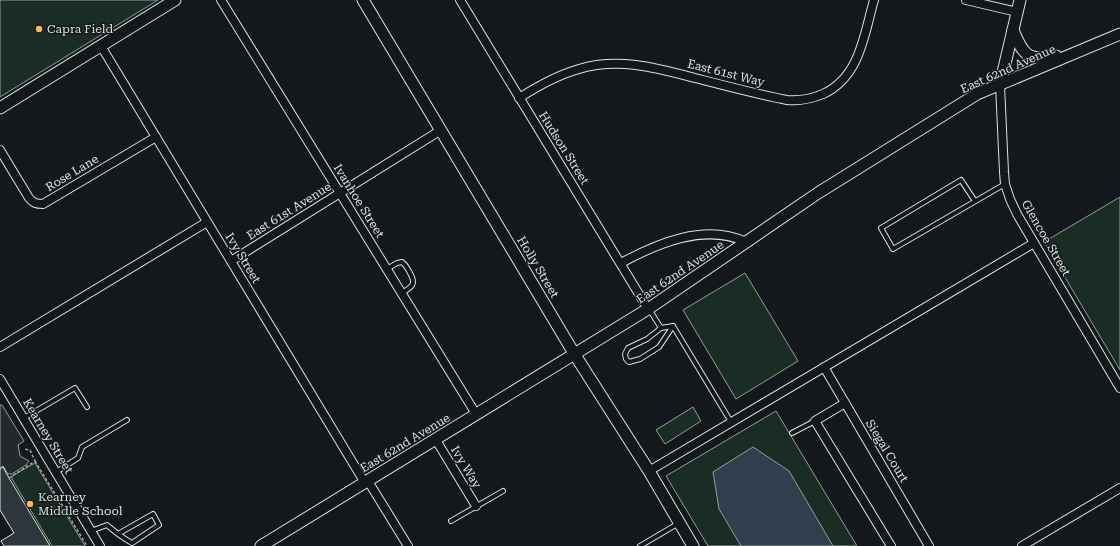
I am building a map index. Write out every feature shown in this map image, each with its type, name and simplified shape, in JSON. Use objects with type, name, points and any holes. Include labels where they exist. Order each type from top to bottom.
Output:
[{"type":"street","points":[[0,108],[175,0]]},
{"type":"street","name":"Ivanhoe Street","points":[[221,0],[476,414]]},
{"type":"street","name":"Holly Street","points":[[363,0],[575,355],[649,471],[693,546]]},
{"type":"street","name":"Hudson Street","points":[[460,0],[648,309]]},
{"type":"street","name":"East 61st Way","points":[[519,98],[562,74],[589,66],[612,64],[631,64],[656,68],[787,100],[799,100],[816,97],[828,91],[840,82],[854,66],[860,52],[874,0]]},
{"type":"street","points":[[966,0],[1017,12]]},
{"type":"street","points":[[1000,85],[1020,0]]},
{"type":"street","points":[[1013,30],[1023,50],[1031,58],[1042,59],[1084,49]]},
{"type":"street","name":"East 62nd Avenue","points":[[261,546],[648,309],[818,193],[977,94],[1120,34]]},
{"type":"street","name":"Ivy Street","points":[[101,46],[366,482],[408,546]]},
{"type":"street","name":"Glencoe Street","points":[[1000,85],[1006,184],[1010,199],[1034,243],[1120,388]]},
{"type":"street","name":"East 61st Avenue","points":[[231,261],[441,130]]},
{"type":"street","name":"Rose Lane","points":[[0,150],[29,198],[37,204],[43,204],[156,137]]},
{"type":"street","points":[[0,347],[207,222]]},
{"type":"street","points":[[621,263],[664,243],[700,235],[727,235],[746,242]]},
{"type":"street","points":[[649,471],[1034,243]]},
{"type":"street","name":"Siegal Court","points":[[824,367],[929,546]]},
{"type":"street","name":"Kearney Street","points":[[0,379],[100,546]]},
{"type":"street","points":[[845,404],[815,421],[891,546]]},
{"type":"street","name":"Ivy Way","points":[[436,440],[476,506]]},
{"type":"street","points":[[1022,546],[1120,488]]},
{"type":"lane","points":[[974,202],[961,180],[881,228],[893,249],[1006,184]]},
{"type":"lane","points":[[387,269],[397,263],[402,262],[405,264],[414,282],[412,286],[402,293]]},
{"type":"lane","points":[[648,309],[662,328]]},
{"type":"lane","points":[[673,326],[659,347],[640,359],[630,362],[626,358],[625,354],[628,348],[647,339],[662,328],[673,326]]},
{"type":"lane","points":[[673,326],[731,422]]},
{"type":"lane","points":[[24,418],[75,388],[87,407]]},
{"type":"lane","points":[[56,473],[78,458],[82,447],[127,420]]},
{"type":"lane","points":[[792,433],[815,421]]},
{"type":"lane","points":[[452,521],[503,492]]},
{"type":"lane","points":[[91,531],[107,525],[118,534],[132,543],[159,525],[153,514],[118,534]]},
{"type":"lane","points":[[640,546],[679,522]]},
{"type":"path","points":[[24,449],[30,450],[35,461],[87,546]]},
{"type":"path","points":[[9,478],[35,461]]},
{"type":"green space","points":[[0,0],[158,0],[0,97]]},
{"type":"green space","points":[[1120,197],[1120,370],[1044,242]]},
{"type":"green space","points":[[745,273],[798,361],[736,399],[683,310]]},
{"type":"green space","points":[[693,407],[701,421],[665,444],[656,430]]},
{"type":"green space","points":[[776,411],[857,546],[708,546],[666,476]]},
{"type":"green space","points":[[35,463],[85,546],[52,546],[12,479],[12,476]]},
{"type":"shaded area","points":[[0,405],[2,405],[24,441],[18,445],[20,456],[29,461],[26,465],[12,474],[8,474],[3,466],[0,468]]},
{"type":"water","points":[[753,447],[789,471],[833,546],[741,546],[719,509],[713,472]]},
{"type":"building","points":[[3,467],[50,546],[4,546],[1,541],[14,533],[0,510],[0,469]]},
{"type":"place","name":"Capra Field","points":[[39,29]]},
{"type":"place","name":"Kearney Middle School","points":[[30,504]]}]
